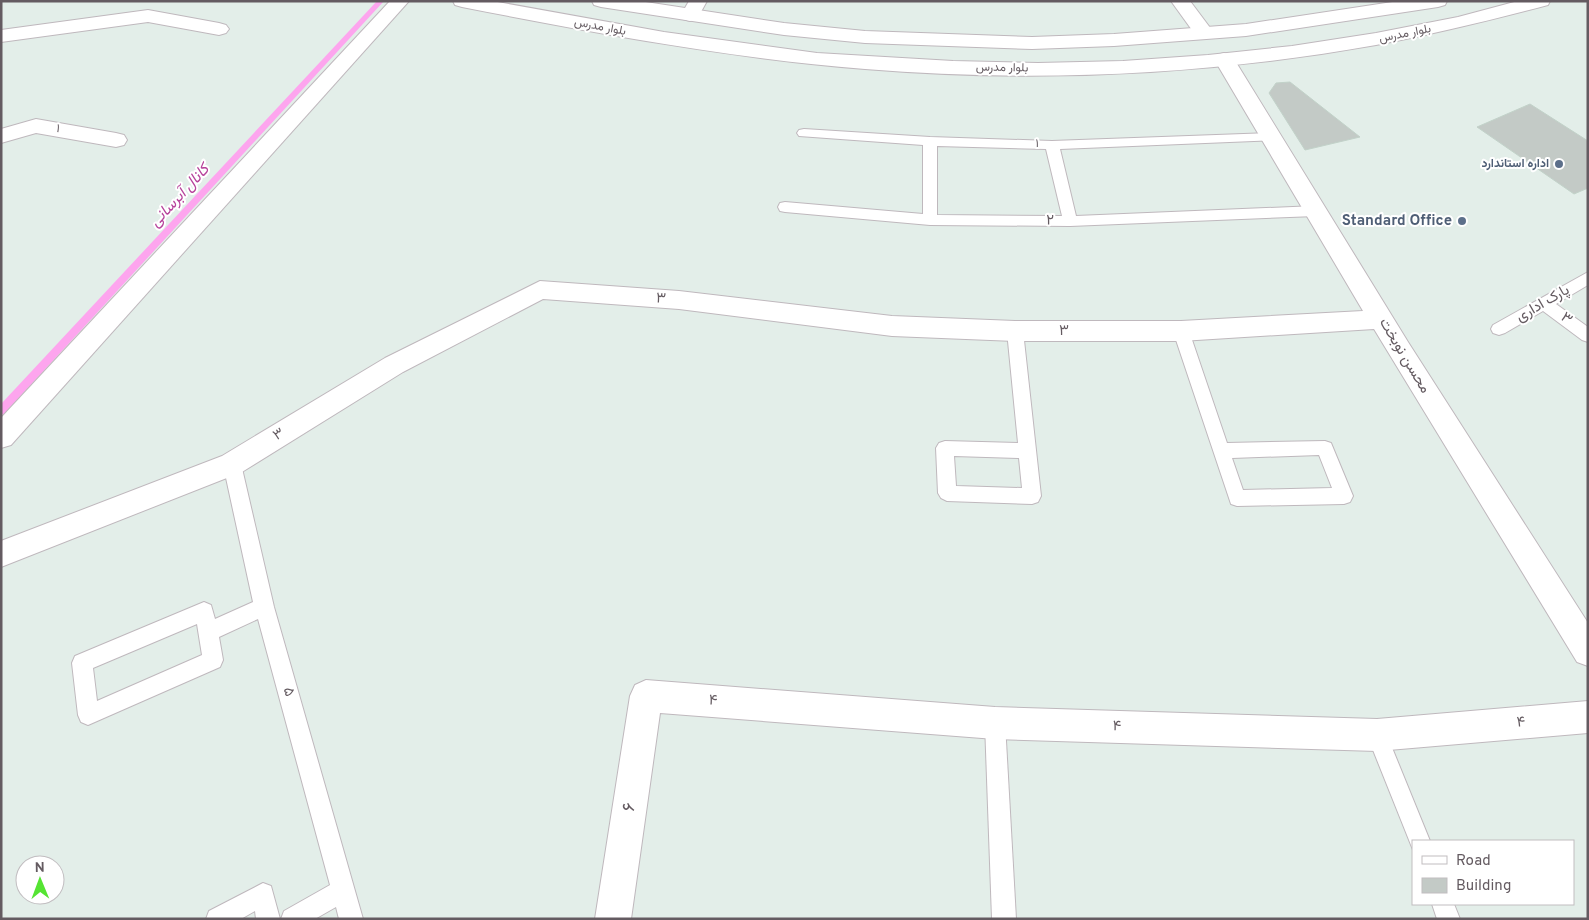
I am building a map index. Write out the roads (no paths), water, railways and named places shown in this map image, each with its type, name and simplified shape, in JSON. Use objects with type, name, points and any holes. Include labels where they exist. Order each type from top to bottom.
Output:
[{"type":"street","points":[[1,437],[400,1]]},
{"type":"street","name":"بلوار مدرس","points":[[462,1],[632,33],[866,63],[952,67],[1040,68],[1155,65],[1224,59],[1360,42],[1480,18],[1541,1]]},
{"type":"street","name":"بلوار مدرس","points":[[601,1],[694,8],[784,29],[865,37],[1041,43],[1114,40],[1246,30],[1438,1]]},
{"type":"street","points":[[1180,1],[1204,33]]},
{"type":"street","points":[[1,36],[148,16],[219,28]]},
{"type":"street","name":"محسن نوبخت","points":[[1204,33],[1224,59],[1382,319],[1588,651]]},
{"type":"street","name":"۱","points":[[1,136],[36,126],[116,140]]},
{"type":"street","name":"۳","points":[[1,554],[232,464],[394,365],[540,290],[678,300],[892,326],[1015,331],[1181,331],[1382,319]]},
{"type":"street","name":"۴","points":[[646,696],[995,723],[1377,736],[1588,717]]},
{"type":"street","name":"۶","points":[[613,919],[646,696]]},
{"type":"lane","name":"۱","points":[[804,133],[930,141],[1052,145],[1271,137]]},
{"type":"lane","points":[[930,141],[930,220]]},
{"type":"lane","points":[[1052,145],[1070,221]]},
{"type":"lane","name":"۲","points":[[785,207],[930,220],[1070,221],[1316,211]]},
{"type":"lane","name":"پارک اداری","points":[[1498,329],[1588,278]]},
{"type":"lane","name":"۳","points":[[1544,303],[1588,336]]},
{"type":"lane","points":[[1015,331],[1032,496],[947,493],[945,448],[1027,451]]},
{"type":"lane","points":[[1181,331],[1221,451],[1237,498],[1344,496],[1325,448],[1221,451]]},
{"type":"lane","name":"۵","points":[[232,464],[264,607],[351,919]]},
{"type":"lane","points":[[207,632],[264,607]]},
{"type":"lane","points":[[204,611],[207,632],[213,660],[88,715],[82,663],[204,611]]},
{"type":"lane","points":[[995,723],[1004,919]]},
{"type":"lane","points":[[1377,736],[1419,840]]},
{"type":"lane","points":[[292,919],[344,891]]},
{"type":"lane","points":[[217,919],[262,894],[268,919]]},
{"type":"lane","points":[[1443,905],[1449,919]]},
{"type":"waterway","name":"کانال آبرسانی","points":[[1,411],[381,1]]},
{"type":"place","name":"اداره استاندارد","points":[[1559,164]]},
{"type":"place","name":"Standard Office","points":[[1462,221]]}]
